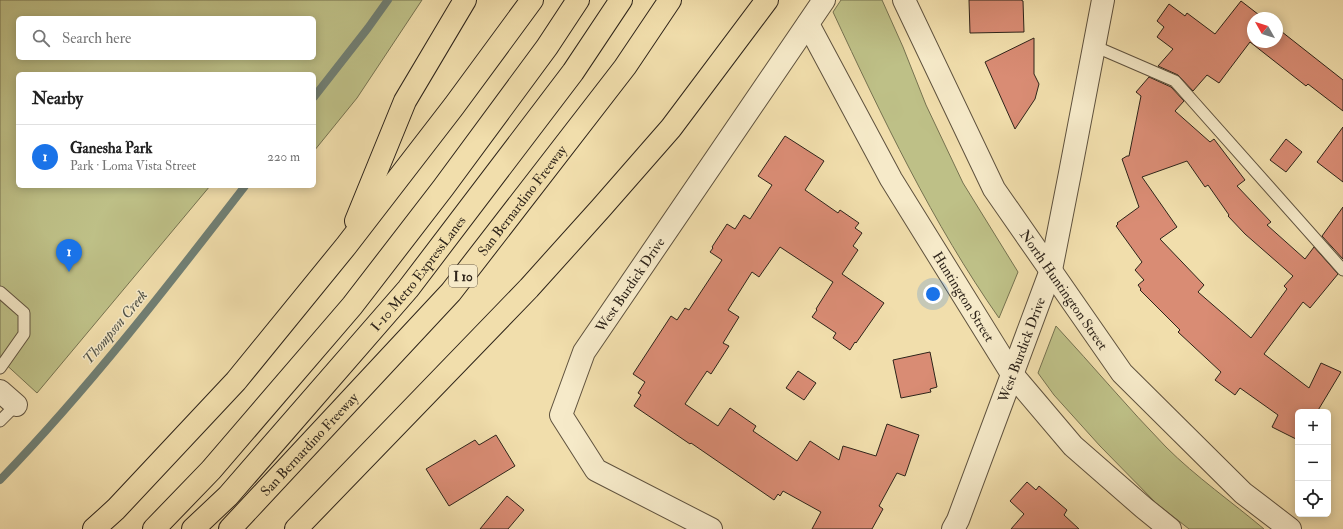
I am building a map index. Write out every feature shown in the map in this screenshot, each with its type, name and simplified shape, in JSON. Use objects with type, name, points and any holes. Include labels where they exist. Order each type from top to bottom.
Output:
[{"type":"highway","points":[[346,246],[405,101],[465,0]]},
{"type":"highway","points":[[94,529],[116,509],[236,381],[346,246],[454,106],[532,0]]},
{"type":"highway","points":[[154,529],[211,470],[352,306],[443,188],[547,47],[578,0]]},
{"type":"highway","name":"I-10 Metro ExpressLanes","points":[[194,529],[228,496],[408,289],[573,72],[621,0]]},
{"type":"highway","name":"San Bernardino Freeway","points":[[230,529],[451,292],[625,67],[670,0]]},
{"type":"highway","points":[[296,529],[530,288],[671,128],[767,0]]},
{"type":"street","name":"West Burdick Drive","points":[[711,529],[596,470],[561,415],[584,352],[824,0]]},
{"type":"street","name":"North Huntington Street","points":[[904,0],[994,189],[1122,373],[1243,493],[1290,529]]},
{"type":"street","name":"West Burdick Drive","points":[[953,529],[1051,270],[1103,0]]},
{"type":"street","name":"Huntington Street","points":[[808,24],[891,179],[1012,374],[1073,446],[1170,529]]},
{"type":"street","points":[[0,390],[16,405]]},
{"type":"lane","points":[[1094,46],[1175,81],[1343,270]]},
{"type":"lane","points":[[0,292],[24,313],[24,334],[0,368]]},
{"type":"lane","points":[[0,421],[16,405]]},
{"type":"green space","points":[[0,0],[422,0],[357,98],[316,149],[316,72],[16,72],[16,188],[208,188],[37,393],[0,359]]},
{"type":"green space","points":[[841,0],[882,0],[903,47],[926,105],[963,183],[1018,272],[999,318],[975,282],[930,208],[870,91],[833,12]]},
{"type":"green space","points":[[1056,326],[1166,447],[1202,479],[1264,529],[1189,529],[1156,503],[1100,446],[1054,395],[1038,373]]},
{"type":"building","points":[[969,0],[1023,1],[1024,32],[970,33]]},
{"type":"building","points":[[1241,1],[1255,12],[1247,12],[1247,46],[1219,83],[1207,75],[1193,91],[1178,75],[1158,66],[1173,49],[1157,37],[1164,27],[1157,21],[1169,4],[1185,16],[1187,13],[1215,34]]},
{"type":"building","points":[[1283,33],[1343,80],[1343,111],[1308,84],[1306,86],[1258,48],[1283,48]]},
{"type":"building","points":[[1034,38],[1034,74],[1039,84],[1035,99],[1015,129],[985,62]]},
{"type":"building","points":[[1149,77],[1171,87],[1184,101],[1175,111],[1210,142],[1214,139],[1245,180],[1237,186],[1271,222],[1267,225],[1305,259],[1314,247],[1338,274],[1310,308],[1303,302],[1264,354],[1309,388],[1321,363],[1341,372],[1319,409],[1295,409],[1295,438],[1272,427],[1278,415],[1240,388],[1235,395],[1215,380],[1221,372],[1178,332],[1180,330],[1140,290],[1141,289],[1138,285],[1144,280],[1135,270],[1142,262],[1116,226],[1118,224],[1117,223],[1139,207],[1122,159],[1129,156],[1141,96],[1136,92]],"holes":[[[1187,161],[1205,187],[1208,185],[1229,215],[1228,216],[1245,234],[1293,276],[1284,286],[1287,289],[1251,338],[1198,292],[1204,285],[1160,239],[1177,227],[1142,177]]]},
{"type":"building","points":[[1343,127],[1343,182],[1317,162]]},
{"type":"building","points":[[785,136],[824,161],[805,190],[838,213],[840,210],[859,223],[855,228],[862,233],[853,246],[858,250],[842,274],[884,303],[850,350],[833,338],[836,333],[812,317],[833,282],[780,247],[759,277],[752,272],[728,310],[739,317],[723,343],[729,346],[711,374],[707,371],[685,404],[718,426],[730,408],[756,426],[753,431],[797,461],[810,441],[839,460],[843,446],[876,456],[887,424],[919,435],[905,476],[897,473],[879,506],[883,509],[872,529],[812,529],[821,512],[783,491],[780,496],[778,494],[774,500],[634,406],[641,395],[638,393],[645,382],[633,374],[671,316],[677,320],[685,308],[689,310],[722,260],[710,252],[727,224],[735,229],[744,215],[750,219],[772,185],[758,176]]},
{"type":"building","points":[[1286,139],[1302,152],[1286,172],[1270,160]]},
{"type":"building","points":[[1343,207],[1343,259],[1322,236]]},
{"type":"building","points":[[930,352],[937,387],[930,389],[931,392],[901,398],[893,360]]},
{"type":"building","points":[[798,371],[816,383],[804,400],[786,388]]},
{"type":"building","points":[[496,435],[515,466],[449,506],[426,469],[475,440],[479,445]]},
{"type":"building","points":[[1027,482],[1036,490],[1039,486],[1067,510],[1064,515],[1079,529],[1011,529],[1024,514],[1010,501]]},
{"type":"building","points":[[507,496],[524,510],[508,529],[480,529]]},
{"type":"waterway","name":"Thompson Creek","points":[[316,94],[388,0]]},
{"type":"waterway","name":"Thompson Creek","points":[[0,480],[65,409],[127,336],[243,188]]},
{"type":"place","name":"Ganesha Park","points":[[69,272]]}]
